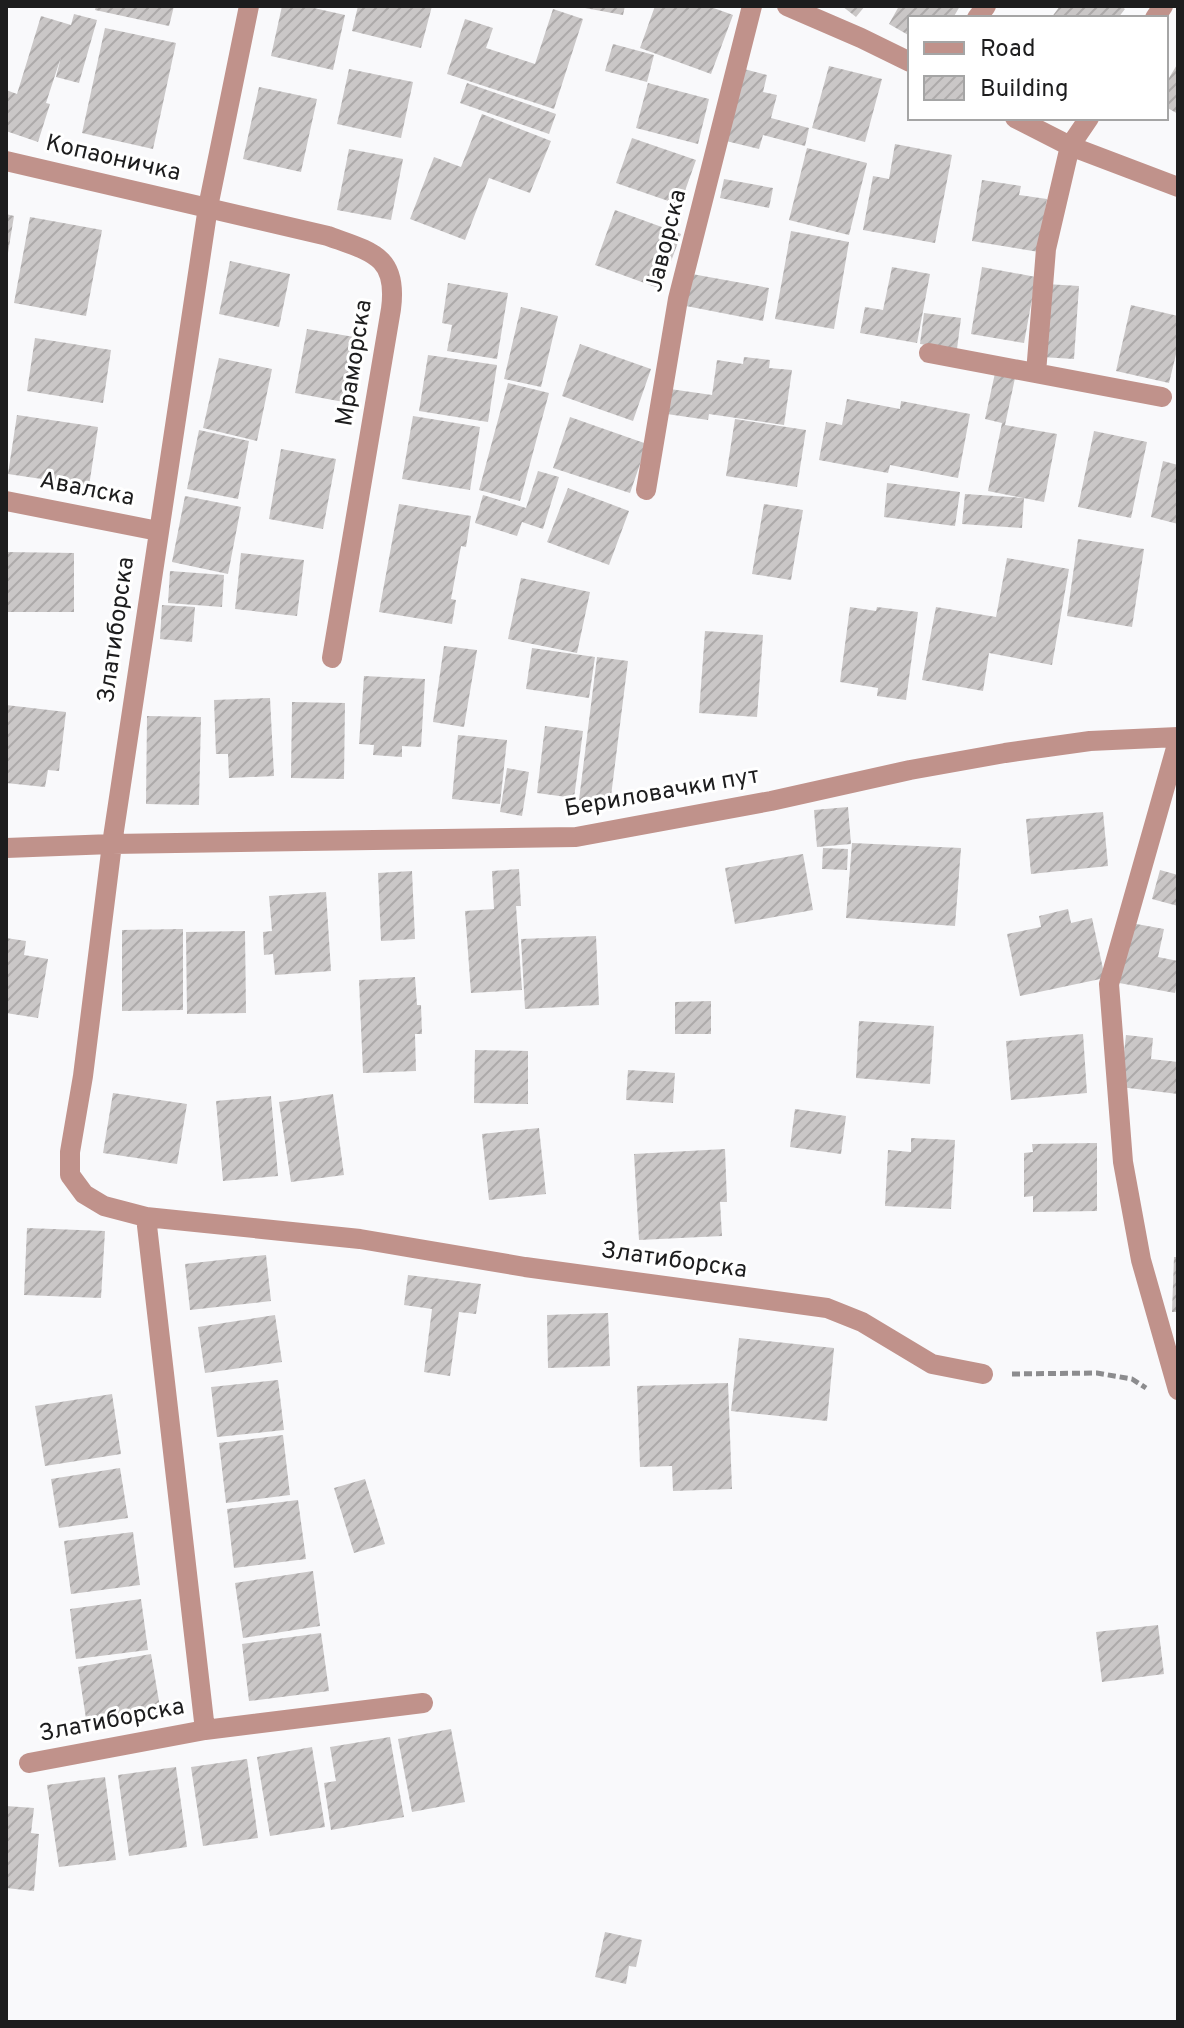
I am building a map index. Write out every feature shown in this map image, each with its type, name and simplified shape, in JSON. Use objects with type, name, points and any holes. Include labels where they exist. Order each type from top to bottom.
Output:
[{"type":"street","name":"Златиборска","points":[[249,6],[208,207],[158,531],[112,844],[83,1076],[70,1152],[70,1175],[84,1194],[104,1206],[146,1217],[360,1239],[540,1269],[827,1308],[862,1322],[932,1364],[983,1374]]},
{"type":"street","name":"Јаворска","points":[[646,490],[678,299],[752,6]]},
{"type":"street","points":[[787,6],[908,61]]},
{"type":"street","points":[[1019,120],[1070,146],[1178,187]]},
{"type":"street","points":[[1036,373],[1046,249],[1070,146],[1088,120]]},
{"type":"street","name":"Копаоничка","points":[[6,161],[208,207]]},
{"type":"street","name":"Мраморска","points":[[208,207],[328,236],[366,249],[384,263],[391,275],[391,309],[332,658]]},
{"type":"street","points":[[929,353],[1162,397]]},
{"type":"street","name":"Авалска","points":[[6,501],[158,531]]},
{"type":"street","points":[[1178,739],[1109,984],[1123,1162],[1141,1260],[1178,1388]]},
{"type":"street","name":"Бериловачки пут","points":[[6,848],[576,837],[1005,753],[1090,741],[1178,739]]},
{"type":"street","name":"Златиборска","points":[[146,1217],[205,1730]]},
{"type":"street","name":"Златиборска","points":[[29,1763],[205,1730],[423,1703]]},
{"type":"path","points":[[983,1374],[1097,1373],[1132,1379],[1148,1390],[1162,1392],[1178,1388]]},
{"type":"building","points":[[96,6],[174,6],[169,26],[95,10]]},
{"type":"building","points":[[282,6],[305,6],[345,15],[333,70],[271,56]]},
{"type":"building","points":[[358,6],[432,6],[421,48],[352,31]]},
{"type":"building","points":[[585,6],[625,6],[623,15]]},
{"type":"building","points":[[655,6],[708,6],[733,15],[711,74],[640,48]]},
{"type":"building","points":[[842,6],[865,6],[856,17]]},
{"type":"building","points":[[899,6],[960,6],[954,16],[908,16],[908,35],[889,24]]},
{"type":"building","points":[[1060,6],[1121,6],[1125,9],[1120,16],[1052,16]]},
{"type":"building","points":[[553,9],[583,19],[554,109],[447,74],[465,19],[493,28],[486,48],[535,64]]},
{"type":"building","points":[[74,14],[97,20],[79,83],[56,77],[61,57],[46,103],[50,104],[38,142],[6,131],[6,90],[17,94],[41,16],[71,25]]},
{"type":"building","points":[[105,28],[176,43],[153,149],[82,133]]},
{"type":"building","points":[[613,44],[654,55],[647,82],[605,71]]},
{"type":"building","points":[[1178,63],[1178,114],[1168,108],[1168,80]]},
{"type":"building","points":[[829,66],[882,79],[865,142],[812,128]]},
{"type":"building","points":[[349,69],[413,82],[401,138],[337,124]]},
{"type":"building","points":[[744,69],[767,75],[763,92],[777,95],[771,118],[809,128],[805,146],[763,135],[759,149],[726,141]]},
{"type":"building","points":[[467,83],[556,114],[549,134],[460,103]]},
{"type":"building","points":[[648,83],[709,99],[698,144],[636,128]]},
{"type":"building","points":[[259,87],[317,99],[301,172],[243,159]]},
{"type":"building","points":[[482,114],[551,141],[530,193],[489,178],[465,240],[410,219],[434,157],[461,167]]},
{"type":"building","points":[[632,138],[696,160],[680,205],[616,183]]},
{"type":"building","points":[[895,144],[952,155],[935,243],[863,230],[873,176],[889,179]]},
{"type":"building","points":[[807,148],[867,163],[849,235],[789,220]]},
{"type":"building","points":[[349,149],[403,159],[391,220],[337,210]]},
{"type":"building","points":[[724,179],[773,188],[769,208],[720,198]]},
{"type":"building","points":[[982,180],[1021,186],[1019,195],[1047,199],[1039,252],[972,241]]},
{"type":"building","points":[[615,210],[681,234],[661,289],[595,265]]},
{"type":"building","points":[[6,214],[14,216],[8,253],[6,253]]},
{"type":"building","points":[[30,217],[102,230],[86,316],[14,303]]},
{"type":"building","points":[[791,231],[849,242],[834,329],[775,319]]},
{"type":"building","points":[[230,261],[290,274],[279,327],[219,314]]},
{"type":"building","points":[[892,267],[930,274],[917,343],[860,333],[865,307],[883,310]]},
{"type":"building","points":[[982,267],[1036,277],[1024,343],[971,334]]},
{"type":"building","points":[[692,274],[769,288],[763,321],[686,306]]},
{"type":"building","points":[[448,283],[508,293],[497,359],[447,351],[452,325],[442,323]]},
{"type":"building","points":[[1046,284],[1079,286],[1074,359],[1041,357]]},
{"type":"building","points":[[1131,305],[1178,316],[1178,346],[1169,383],[1116,371]]},
{"type":"building","points":[[521,307],[558,316],[541,387],[504,379]]},
{"type":"building","points":[[924,313],[961,318],[957,349],[920,344]]},
{"type":"building","points":[[307,329],[360,338],[349,403],[295,393]]},
{"type":"building","points":[[35,338],[111,350],[103,403],[27,391]]},
{"type":"building","points":[[580,344],[651,369],[633,421],[562,396]]},
{"type":"building","points":[[428,355],[497,365],[488,422],[419,411]]},
{"type":"building","points":[[744,357],[770,360],[769,368],[792,370],[784,425],[709,414],[708,420],[667,414],[670,389],[712,395],[717,360],[743,364]]},
{"type":"building","points":[[219,358],[272,369],[257,441],[203,428]]},
{"type":"building","points":[[995,373],[1015,378],[1005,425],[1057,434],[1044,502],[988,491],[1002,423],[985,419]]},
{"type":"building","points":[[508,383],[549,393],[520,501],[479,490]]},
{"type":"building","points":[[847,399],[900,409],[901,401],[970,414],[958,478],[890,465],[888,473],[819,460],[826,422],[842,425]]},
{"type":"building","points":[[17,415],[98,427],[89,486],[8,474]]},
{"type":"building","points":[[413,416],[480,427],[470,490],[402,479]]},
{"type":"building","points":[[570,417],[647,444],[630,493],[553,468]]},
{"type":"building","points":[[735,419],[806,430],[797,487],[726,476]]},
{"type":"building","points":[[199,430],[249,441],[238,499],[187,489]]},
{"type":"building","points":[[1094,431],[1147,442],[1131,518],[1078,507]]},
{"type":"building","points":[[281,449],[336,459],[323,529],[269,519]]},
{"type":"building","points":[[1163,461],[1178,465],[1178,524],[1151,517]]},
{"type":"building","points":[[538,471],[559,477],[543,529],[522,522],[517,536],[475,523],[483,495],[526,508]]},
{"type":"building","points":[[887,483],[960,492],[955,526],[884,517]]},
{"type":"building","points":[[568,488],[629,511],[609,565],[547,542]]},
{"type":"building","points":[[965,494],[1024,498],[1022,528],[962,524]]},
{"type":"building","points":[[185,496],[241,507],[228,574],[172,562]]},
{"type":"building","points":[[399,504],[471,516],[466,547],[461,546],[451,599],[456,600],[452,624],[379,612]]},
{"type":"building","points":[[764,504],[803,510],[791,580],[752,574]]},
{"type":"building","points":[[1078,539],[1144,549],[1132,627],[1067,616]]},
{"type":"building","points":[[6,552],[74,553],[74,612],[6,612]]},
{"type":"building","points":[[241,553],[304,560],[297,616],[235,609]]},
{"type":"building","points":[[1007,558],[1069,569],[1052,665],[989,653],[983,691],[922,680],[936,607],[996,617]]},
{"type":"building","points":[[170,571],[224,575],[222,607],[168,603]]},
{"type":"building","points":[[521,578],[590,592],[577,653],[508,639]]},
{"type":"building","points":[[162,605],[195,607],[192,642],[160,639]]},
{"type":"building","points":[[850,607],[918,612],[906,700],[877,696],[878,688],[840,682]]},
{"type":"building","points":[[705,631],[763,635],[757,717],[699,713]]},
{"type":"building","points":[[444,646],[477,650],[464,727],[433,722]]},
{"type":"building","points":[[532,648],[595,657],[589,698],[526,689]]},
{"type":"building","points":[[597,657],[628,661],[610,804],[579,800]]},
{"type":"building","points":[[364,676],[425,679],[421,747],[402,746],[402,757],[373,755],[374,745],[359,744]]},
{"type":"building","points":[[270,698],[274,776],[229,778],[228,754],[216,754],[214,700]]},
{"type":"building","points":[[292,702],[345,703],[344,779],[291,778]]},
{"type":"building","points":[[6,705],[66,712],[59,771],[48,770],[45,787],[6,783]]},
{"type":"building","points":[[147,716],[201,717],[199,805],[146,804]]},
{"type":"building","points":[[545,726],[583,731],[574,798],[537,793]]},
{"type":"building","points":[[458,735],[507,740],[500,804],[452,799]]},
{"type":"building","points":[[507,768],[529,772],[522,816],[500,812]]},
{"type":"building","points":[[848,807],[851,844],[817,847],[814,810]]},
{"type":"building","points":[[1103,812],[1108,866],[1031,874],[1026,819]]},
{"type":"building","points":[[852,843],[961,848],[955,926],[846,918]]},
{"type":"building","points":[[823,848],[848,849],[847,870],[822,869]]},
{"type":"building","points":[[803,854],[813,910],[735,924],[725,868]]},
{"type":"building","points":[[519,869],[521,906],[516,906],[522,990],[471,993],[465,911],[494,909],[492,871]]},
{"type":"building","points":[[1160,870],[1178,875],[1178,906],[1152,899]]},
{"type":"building","points":[[412,871],[415,939],[381,941],[378,873]]},
{"type":"building","points":[[326,892],[331,971],[275,975],[273,954],[264,955],[263,932],[272,931],[269,896]]},
{"type":"building","points":[[1068,909],[1071,923],[1092,918],[1105,978],[1020,996],[1007,934],[1041,927],[1039,916]]},
{"type":"building","points":[[1131,923],[1164,929],[1158,957],[1178,961],[1175,993],[1119,983]]},
{"type":"building","points":[[183,929],[183,1010],[122,1011],[122,930]]},
{"type":"building","points":[[245,931],[246,1013],[187,1014],[186,932]]},
{"type":"building","points":[[596,936],[599,1005],[525,1009],[521,939]]},
{"type":"building","points":[[6,938],[26,941],[24,955],[48,959],[38,1018],[6,1013]]},
{"type":"building","points":[[415,977],[417,1005],[421,1005],[422,1034],[415,1034],[416,1071],[363,1073],[359,980]]},
{"type":"building","points":[[711,1001],[711,1034],[675,1034],[675,1002]]},
{"type":"building","points":[[859,1021],[934,1026],[930,1084],[856,1078]]},
{"type":"building","points":[[1083,1034],[1087,1093],[1011,1100],[1006,1041]]},
{"type":"building","points":[[1126,1035],[1153,1038],[1151,1059],[1178,1062],[1178,1094],[1120,1087]]},
{"type":"building","points":[[475,1050],[528,1051],[528,1104],[474,1103]]},
{"type":"building","points":[[628,1070],[675,1073],[673,1103],[626,1100]]},
{"type":"building","points":[[113,1093],[187,1104],[177,1164],[103,1153]]},
{"type":"building","points":[[333,1094],[344,1175],[291,1182],[279,1102]]},
{"type":"building","points":[[271,1096],[278,1176],[223,1181],[216,1101]]},
{"type":"building","points":[[795,1109],[846,1116],[841,1154],[790,1147]]},
{"type":"building","points":[[539,1128],[546,1194],[489,1200],[482,1134]]},
{"type":"building","points":[[911,1138],[955,1140],[951,1209],[885,1206],[888,1150],[911,1152]]},
{"type":"building","points":[[1097,1143],[1097,1211],[1033,1212],[1033,1196],[1024,1197],[1024,1153],[1033,1152],[1032,1144]]},
{"type":"building","points":[[725,1149],[727,1202],[720,1202],[722,1236],[639,1240],[634,1154]]},
{"type":"building","points":[[27,1228],[105,1231],[101,1298],[24,1295]]},
{"type":"building","points":[[266,1255],[271,1301],[190,1310],[185,1264]]},
{"type":"building","points":[[1174,1257],[1178,1257],[1178,1312],[1172,1312]]},
{"type":"building","points":[[408,1275],[481,1284],[476,1314],[459,1312],[450,1376],[424,1372],[432,1309],[404,1305]]},
{"type":"building","points":[[608,1313],[610,1366],[548,1368],[547,1315]]},
{"type":"building","points":[[275,1315],[282,1362],[205,1373],[198,1327]]},
{"type":"building","points":[[739,1338],[834,1348],[827,1421],[731,1411]]},
{"type":"building","points":[[278,1380],[284,1430],[217,1437],[211,1387]]},
{"type":"building","points":[[728,1383],[732,1489],[673,1491],[672,1466],[640,1467],[637,1386]]},
{"type":"building","points":[[112,1394],[121,1454],[45,1466],[35,1406]]},
{"type":"building","points":[[283,1435],[290,1495],[226,1503],[219,1443]]},
{"type":"building","points":[[120,1468],[128,1518],[59,1528],[51,1479]]},
{"type":"building","points":[[365,1479],[385,1544],[354,1553],[334,1488]]},
{"type":"building","points":[[298,1500],[306,1559],[234,1568],[227,1509]]},
{"type":"building","points":[[133,1532],[140,1585],[71,1594],[64,1541]]},
{"type":"building","points":[[313,1571],[320,1626],[243,1638],[235,1583]]},
{"type":"building","points":[[141,1599],[148,1650],[76,1659],[70,1609]]},
{"type":"building","points":[[1158,1625],[1164,1674],[1102,1682],[1096,1632]]},
{"type":"building","points":[[321,1633],[329,1691],[249,1701],[242,1644]]},
{"type":"building","points":[[151,1654],[161,1713],[87,1725],[78,1667]]},
{"type":"building","points":[[451,1729],[465,1802],[412,1812],[398,1739]]},
{"type":"building","points":[[390,1737],[404,1817],[331,1830],[324,1783],[336,1781],[330,1747]]},
{"type":"building","points":[[312,1747],[325,1827],[270,1836],[257,1757]]},
{"type":"building","points":[[247,1759],[258,1838],[203,1846],[191,1767]]},
{"type":"building","points":[[176,1767],[187,1847],[129,1856],[118,1775]]},
{"type":"building","points":[[105,1777],[116,1860],[59,1867],[47,1785]]},
{"type":"building","points":[[6,1806],[34,1808],[31,1833],[39,1834],[34,1891],[6,1888]]},
{"type":"building","points":[[605,1932],[642,1940],[636,1967],[629,1966],[626,1984],[595,1977]]}]
